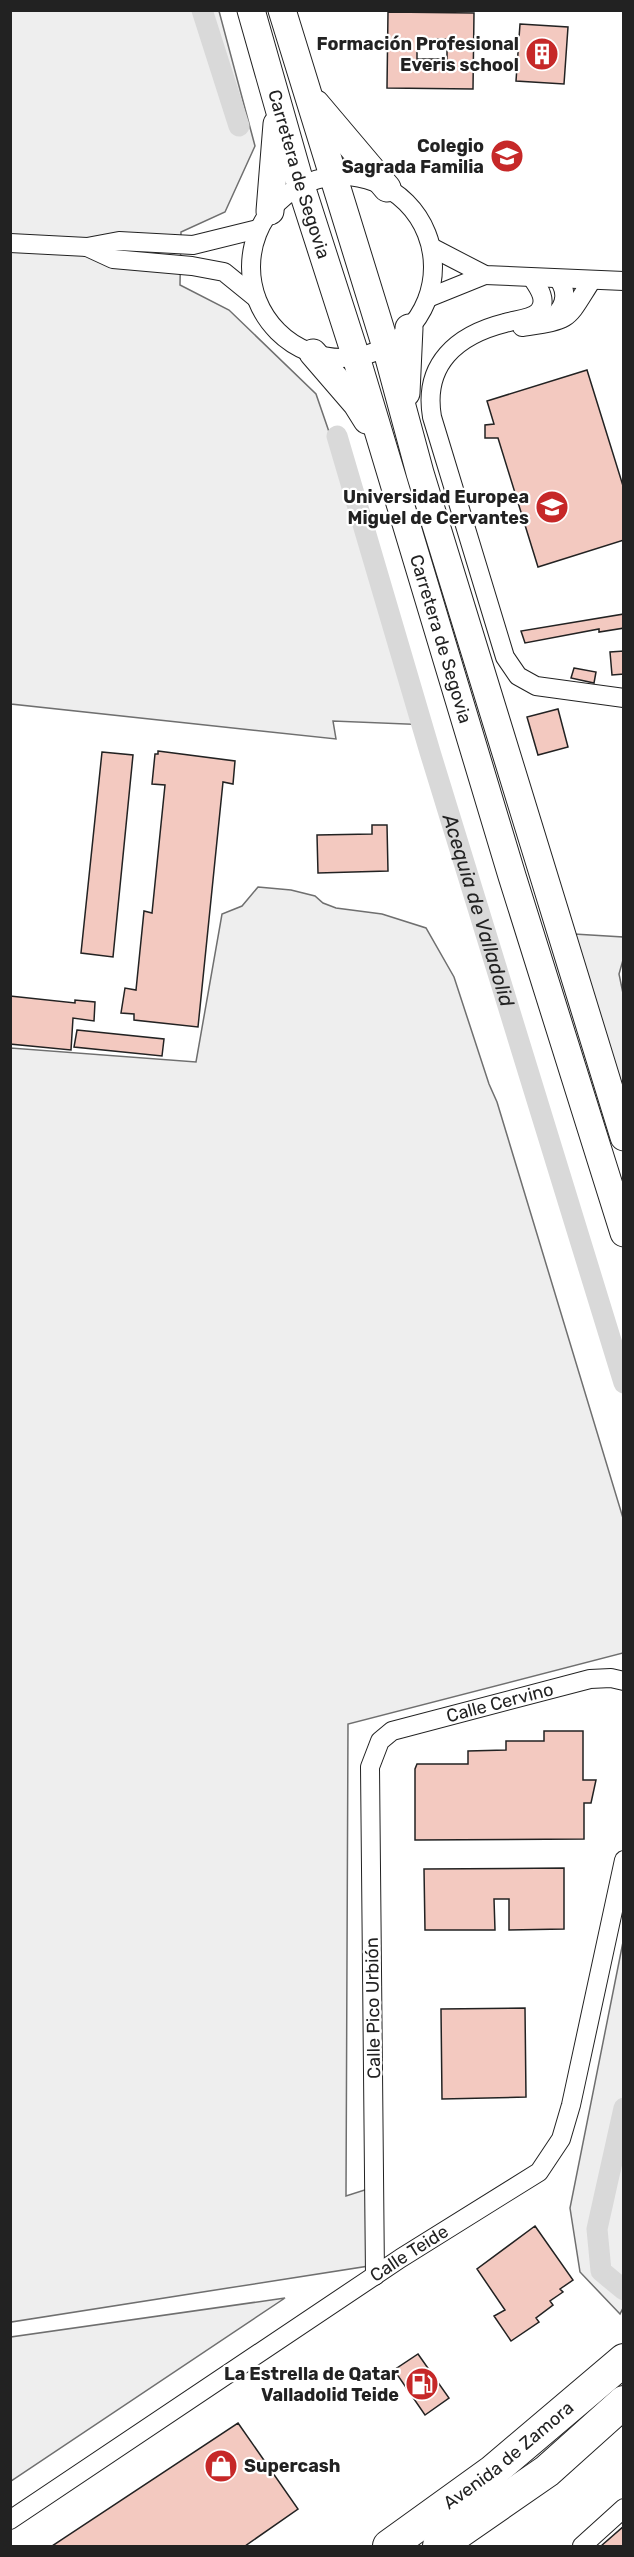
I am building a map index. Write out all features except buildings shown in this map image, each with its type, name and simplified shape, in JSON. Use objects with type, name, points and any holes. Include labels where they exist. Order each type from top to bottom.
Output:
[{"type":"highway","name":"Avenida de Zamora","points":[[389,2547],[493,2471],[624,2360]]},
{"type":"highway","name":"Avenida de Zamora","points":[[439,2547],[547,2471],[624,2402]]},
{"type":"highway","points":[[547,2471],[624,2420]]},
{"type":"main road","name":"Carretera de Segovia","points":[[251,10],[301,186],[356,357],[624,1233]]},
{"type":"main road","name":"Carretera de Segovia","points":[[282,10],[387,347],[405,418],[624,1137]]},
{"type":"main road","points":[[306,88],[325,116],[387,188]]},
{"type":"main road","points":[[264,220],[278,102]]},
{"type":"main road","points":[[405,418],[410,328]]},
{"type":"main road","points":[[313,354],[357,404],[383,450]]},
{"type":"street","points":[[333,177],[354,177],[387,188],[399,196],[416,214],[431,247],[433,272],[428,298],[410,328],[387,347],[356,357],[334,358],[313,354],[294,345],[278,332],[265,316],[256,298],[250,268],[264,220],[284,196],[301,186],[333,177]]},
{"type":"street","points":[[10,243],[87,247],[119,241],[193,245],[264,220]]},
{"type":"street","points":[[87,247],[113,259],[192,266],[224,272],[256,298]]},
{"type":"street","points":[[431,247],[485,275],[624,280]]},
{"type":"street","points":[[428,298],[485,275]]},
{"type":"street","points":[[532,278],[542,295],[539,311],[530,316],[478,331],[453,347],[434,377],[430,406],[505,657],[518,676],[536,686],[624,698]]},
{"type":"street","points":[[540,324],[558,313],[564,302],[565,293],[558,279]]},
{"type":"street","points":[[478,331],[560,321],[568,316],[585,294],[592,280]]},
{"type":"street","name":"Calle Cervino","points":[[380,1741],[392,1731],[590,1679],[611,1678],[624,1681]]},
{"type":"street","name":"Calle Pico Urbión","points":[[375,2276],[370,1767],[380,1741]]},
{"type":"street","name":"Calle Teide","points":[[10,2520],[375,2276],[539,2172],[561,2139],[571,2105],[624,1860]]},
{"type":"street","points":[[582,2547],[624,2508]]},
{"type":"shaded area","points":[[11,11],[219,11],[255,146],[225,212],[181,232],[180,285],[229,310],[316,394],[430,725],[333,721],[336,739],[11,704]]},
{"type":"shaded area","points":[[258,887],[291,890],[315,896],[323,903],[336,908],[382,914],[426,928],[454,977],[497,1102],[623,1518],[623,1653],[348,1724],[346,2196],[374,2187],[375,2265],[11,2322],[11,1048],[196,1062],[222,914],[242,906]]},
{"type":"shaded area","points":[[574,934],[623,937],[623,960],[619,974],[624,998],[623,1096]]},
{"type":"shaded area","points":[[623,1942],[624,2306],[620,2314],[580,2272],[570,2208]]},
{"type":"shaded area","points":[[285,2298],[11,2481],[11,2337]]},
{"type":"waterway","name":"Acequia de Valladolid","points":[[202,10],[239,126]]},
{"type":"waterway","name":"Acequia de Valladolid","points":[[337,436],[430,752],[624,1383]]},
{"type":"waterway","name":"Acequia de Valladolid","points":[[624,2108],[597,2229],[601,2271],[624,2290]]},
{"type":"place","name":"Formación Profesional Everis school","points":[[542,54]]},
{"type":"place","name":"Colegio Sagrada Familia","points":[[507,156]]},
{"type":"place","name":"Universidad Europea Miguel de Cervantes","points":[[552,507]]},
{"type":"place","name":"La Estrella de Qatar Valladolid Teide","points":[[422,2384]]},
{"type":"place","name":"Supercash","points":[[221,2466]]}]
